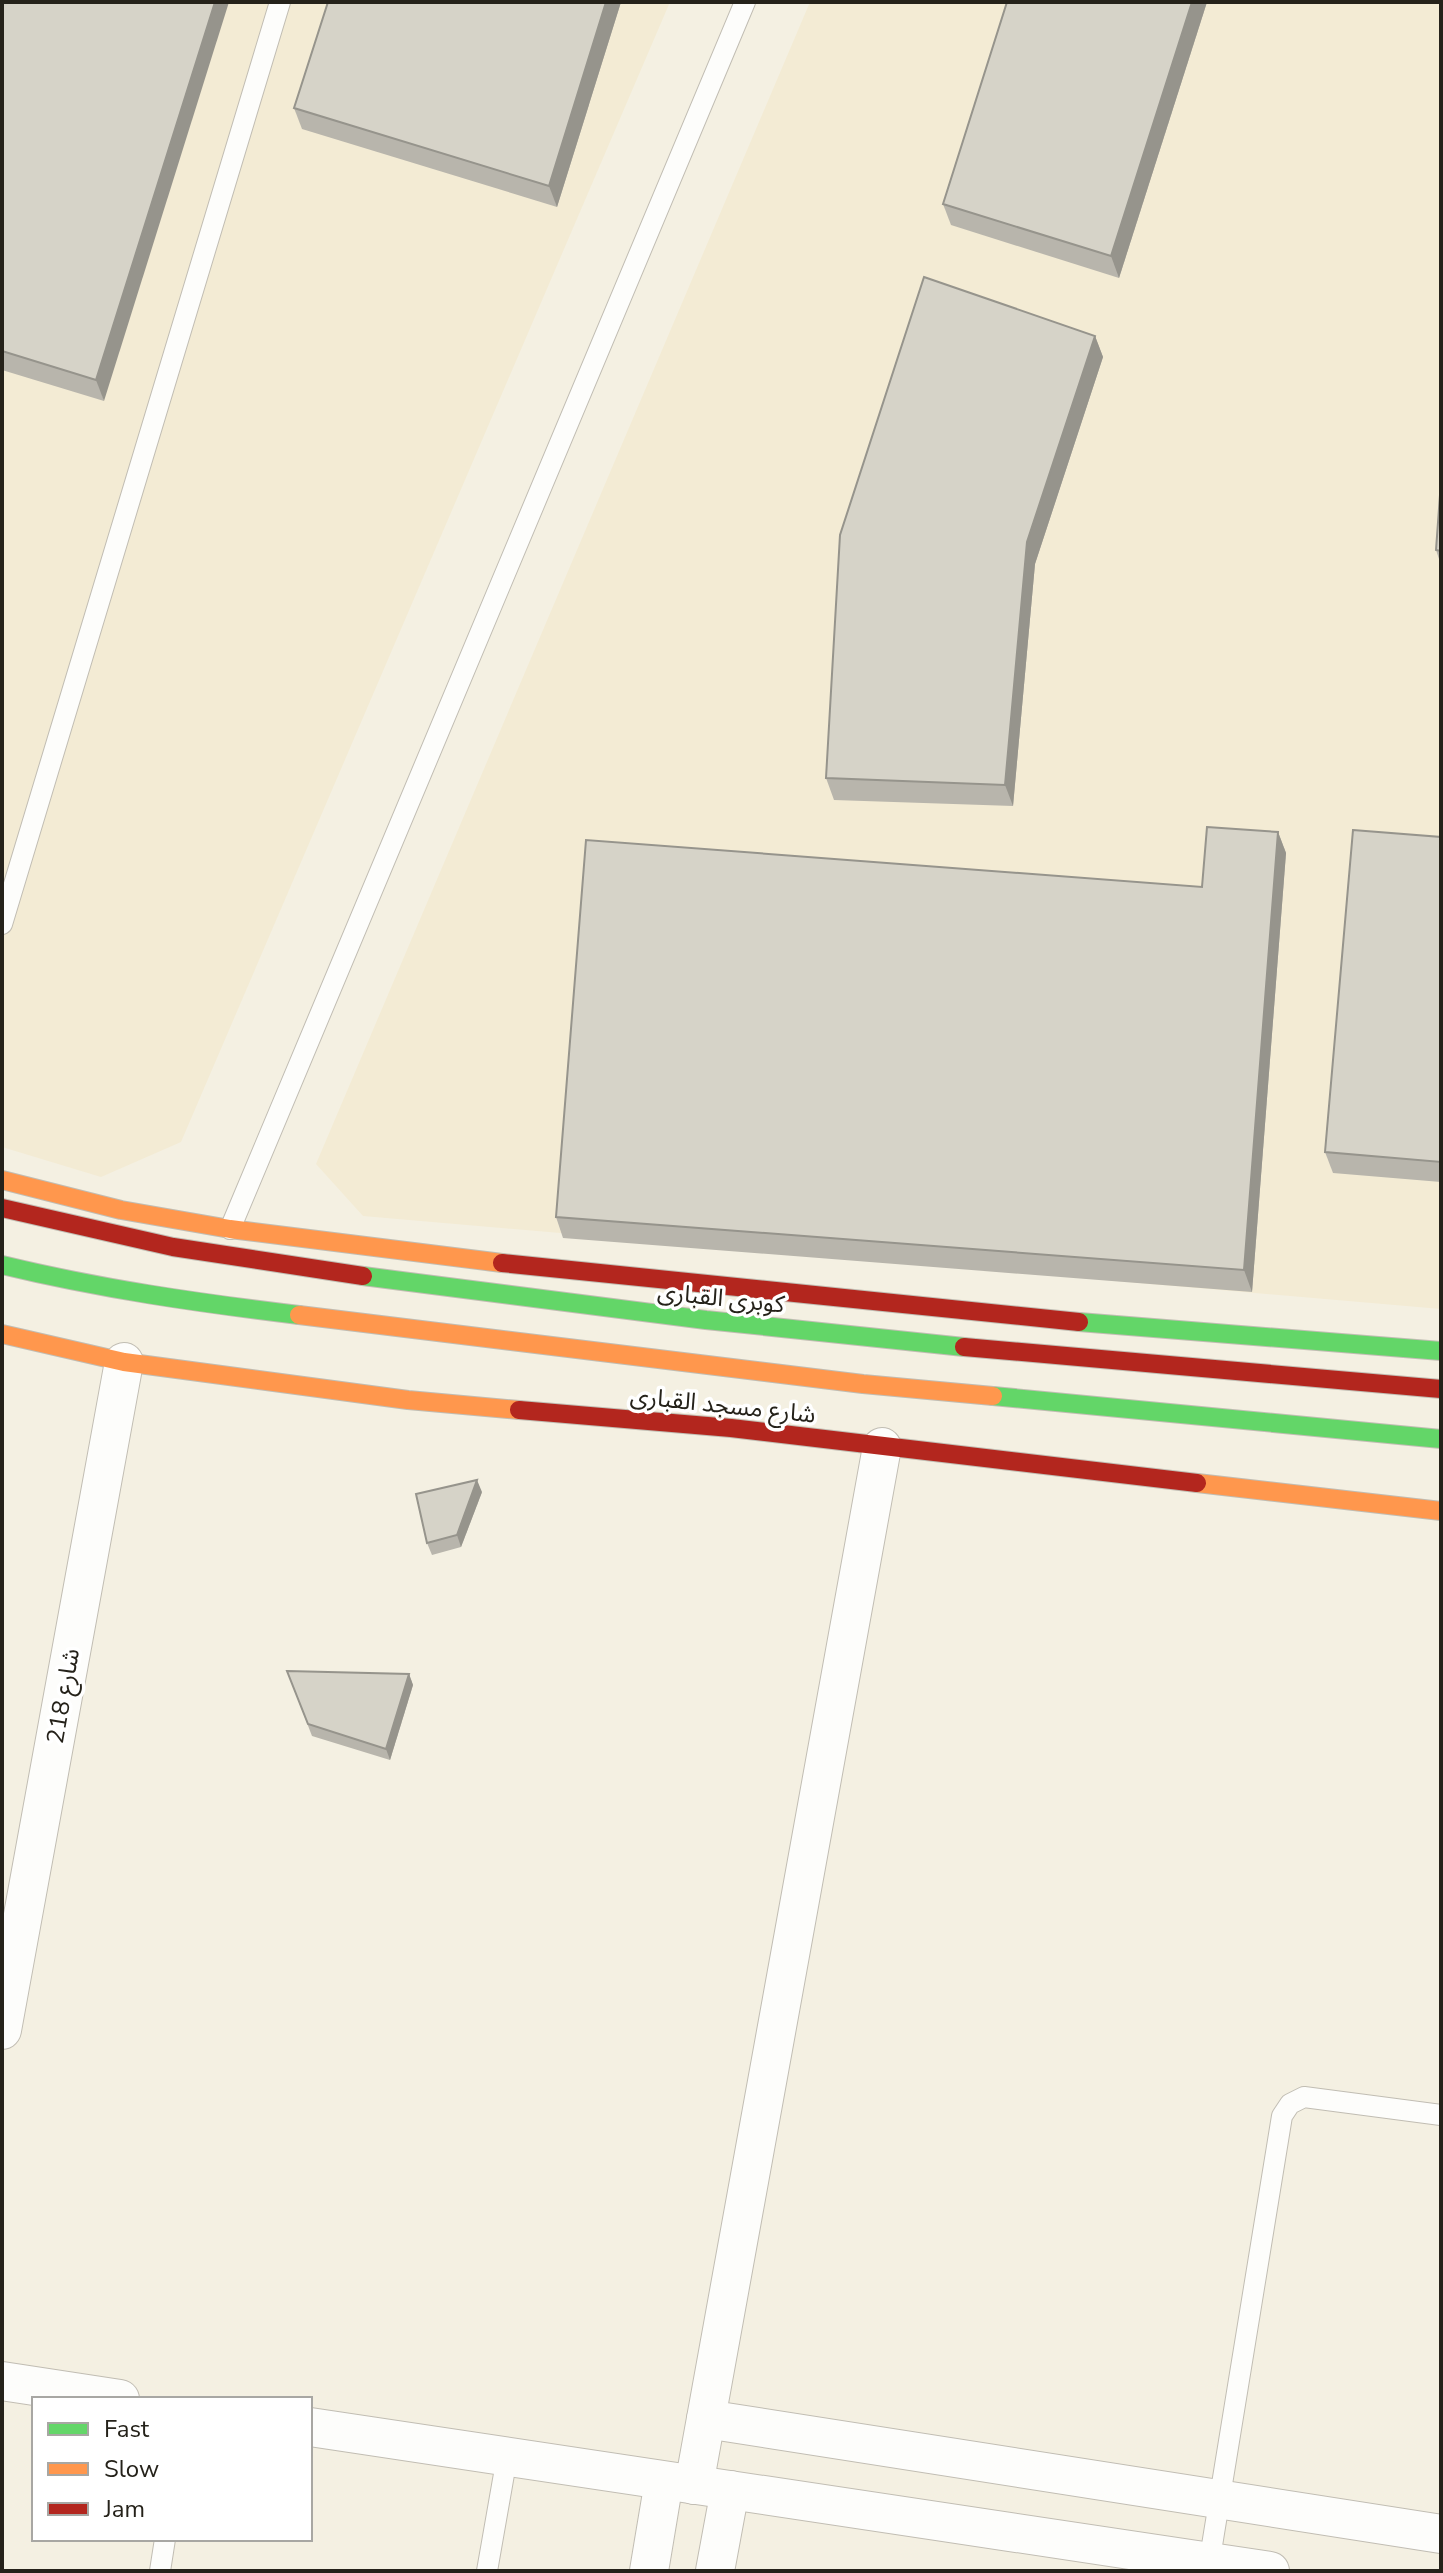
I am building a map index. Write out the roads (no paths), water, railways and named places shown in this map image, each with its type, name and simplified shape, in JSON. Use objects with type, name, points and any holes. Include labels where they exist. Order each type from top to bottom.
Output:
[{"type":"street","points":[[2,1180],[121,1210],[230,1229],[613,1276],[1076,1322],[1441,1351]]},
{"type":"street","name":"كوبرى القبارى","points":[[2,1208],[119,1238],[306,1270],[625,1312],[1029,1354],[1441,1389]]},
{"type":"street","points":[[2,1265],[77,1283],[175,1300],[863,1384],[1441,1439]]},
{"type":"street","name":"شارع مسجد القبارى","points":[[2,1334],[124,1362],[408,1400],[731,1428],[1441,1511]]},
{"type":"street","name":"شارع 218","points":[[2,2030],[124,1362]]},
{"type":"street","points":[[649,2571],[696,2485],[882,1447]]},
{"type":"street","points":[[2,2381],[107,2397]]},
{"type":"street","points":[[706,2419],[1441,2534]]},
{"type":"street","points":[[312,2427],[1208,2567],[1270,2571]]},
{"type":"street","points":[[696,2485],[715,2571]]},
{"type":"lane","points":[[2,924],[280,2]]},
{"type":"lane","points":[[230,1229],[745,2]]},
{"type":"lane","points":[[1208,2567],[1282,2116],[1290,2104],[1304,2097],[1441,2115]]},
{"type":"lane","points":[[487,2571],[507,2457]]},
{"type":"lane","points":[[160,2571],[165,2541]]}]
